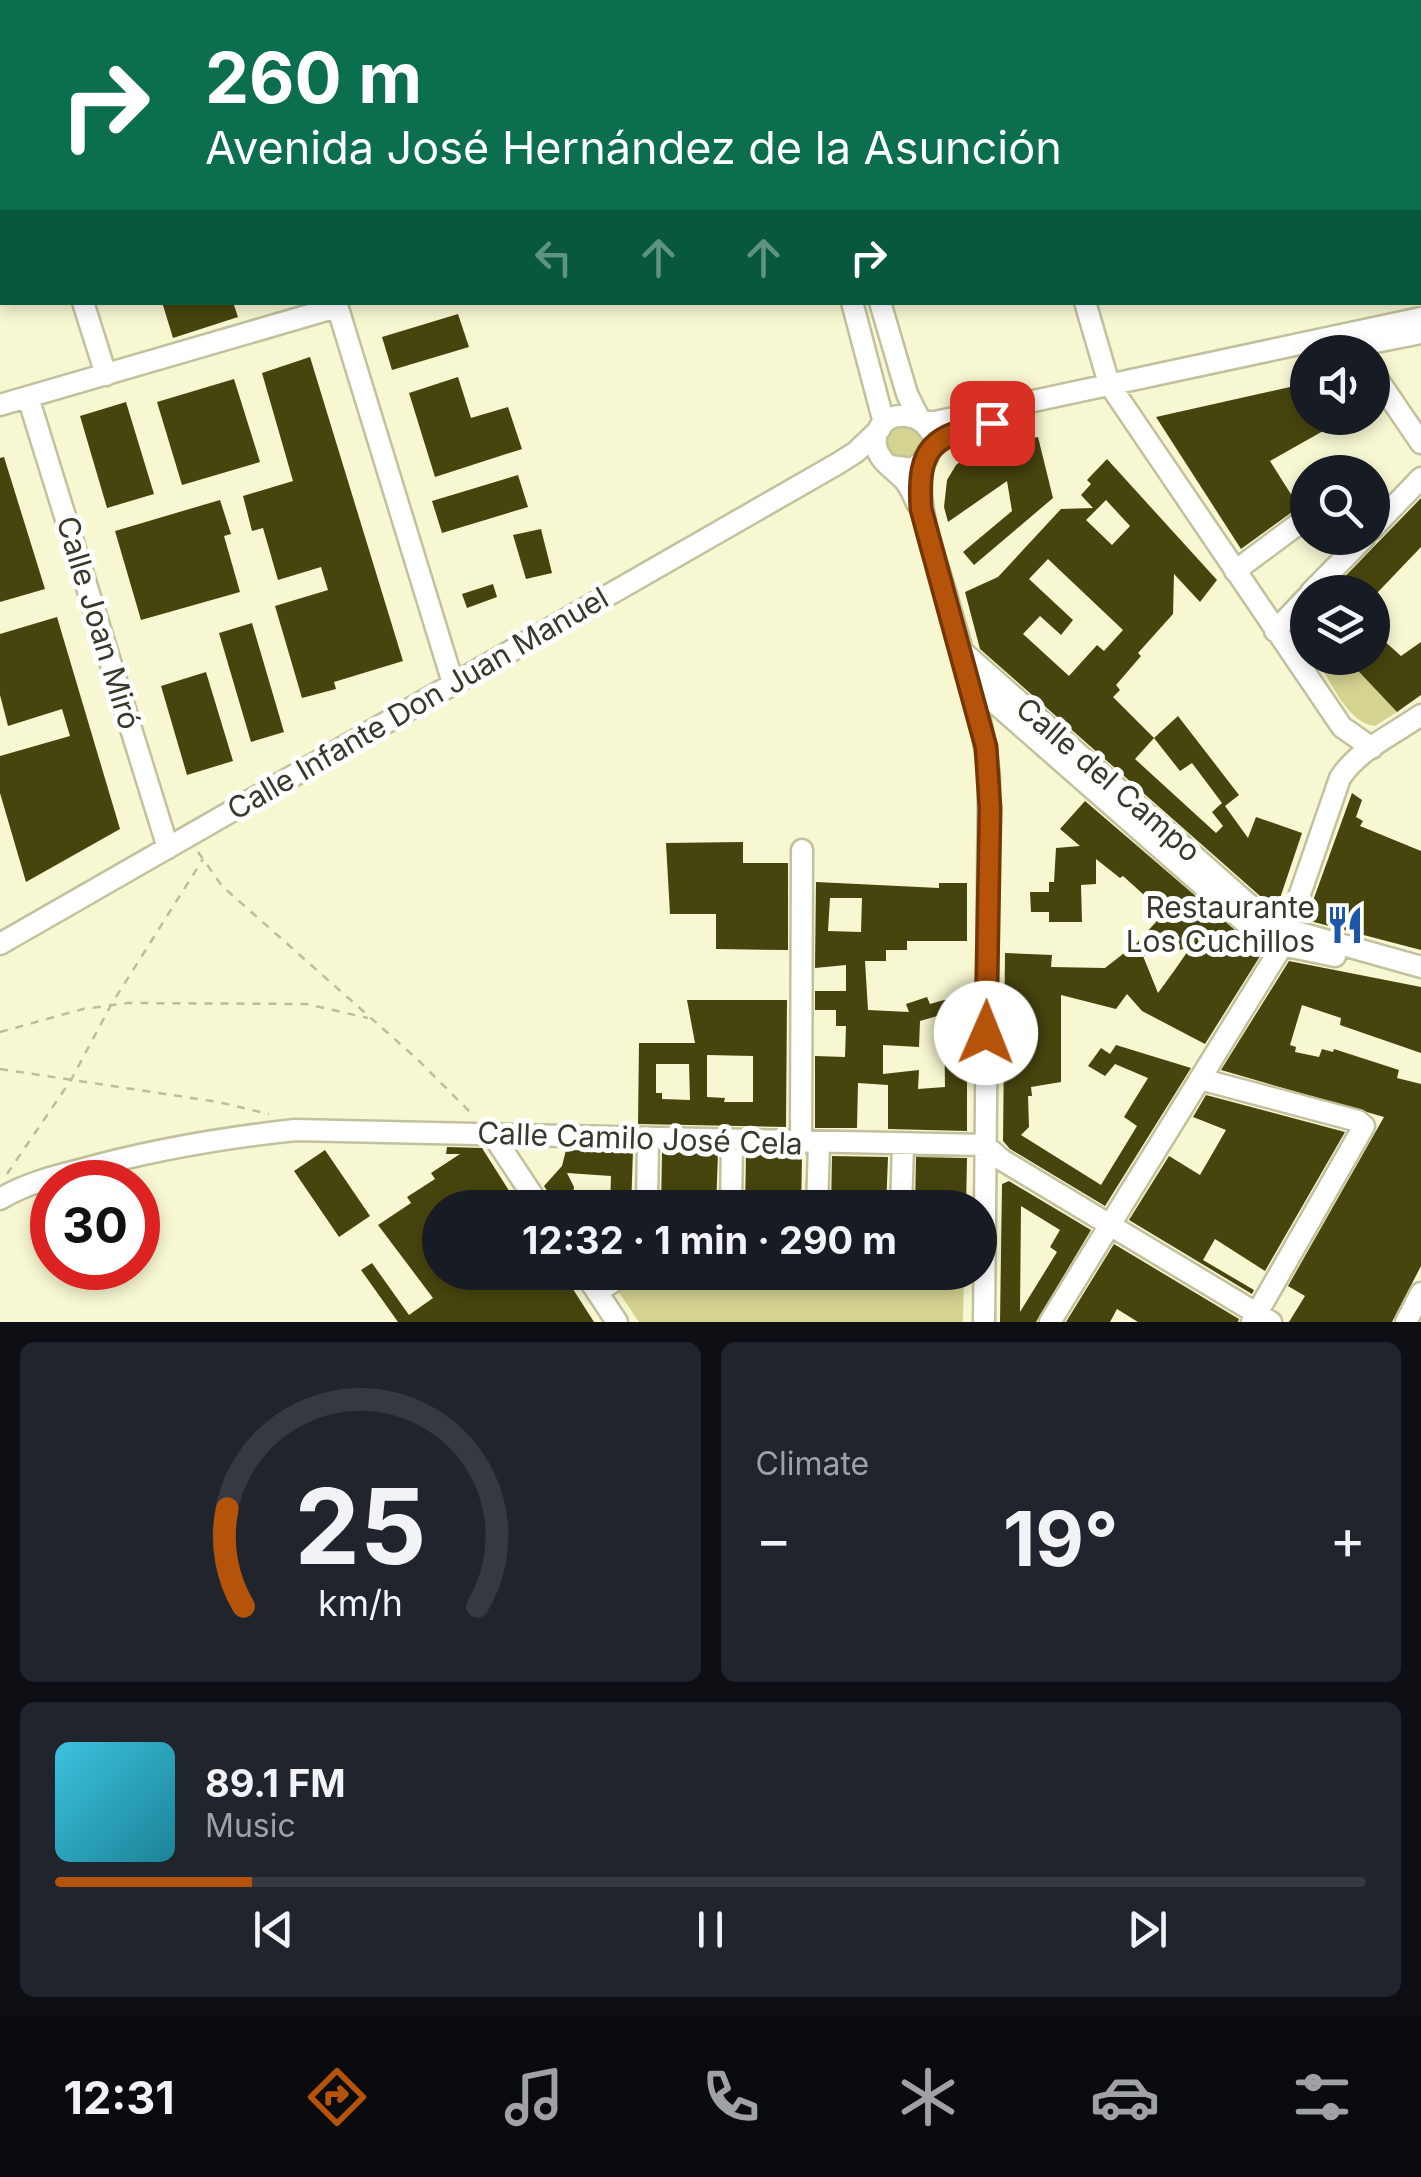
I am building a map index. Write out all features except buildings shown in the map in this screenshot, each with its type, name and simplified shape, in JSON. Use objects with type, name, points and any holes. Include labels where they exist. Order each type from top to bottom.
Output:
[{"type":"street","points":[[84,305],[106,374]]},
{"type":"street","points":[[0,405],[337,305],[453,682]]},
{"type":"street","points":[[853,305],[882,426],[876,444],[921,509],[986,747],[990,808],[982,1190]]},
{"type":"street","points":[[881,305],[907,394],[930,432],[921,509]]},
{"type":"street","points":[[1086,305],[1113,390],[1342,727],[1372,748]]},
{"type":"street","points":[[1378,335],[1421,318]]},
{"type":"street","points":[[1390,338],[1421,332]]},
{"type":"street","points":[[886,462],[906,470],[944,436],[960,430],[1113,390],[1290,356]]},
{"type":"street","points":[[882,426],[902,414],[936,422],[1290,359]]},
{"type":"street","name":"Calle Joan Miró","points":[[28,397],[168,848]]},
{"type":"street","points":[[1390,397],[1421,443]]},
{"type":"street","name":"Calle Infante Don Juan Manuel","points":[[0,944],[836,464],[856,452],[882,426]]},
{"type":"street","name":"Calle Infante Don Juan Manuel","points":[[836,464],[856,458],[886,462]]},
{"type":"street","points":[[1390,510],[1421,478]]},
{"type":"street","points":[[1235,571],[1290,529]]},
{"type":"street","points":[[1328,575],[1347,555]]},
{"type":"street","points":[[1275,631],[1290,615]]},
{"type":"street","name":"Calle del Campo","points":[[962,652],[1285,938]]},
{"type":"street","name":"Calle del Campo","points":[[970,682],[1264,938],[1285,938],[1421,970]]},
{"type":"street","points":[[1050,1322],[1285,938],[1340,778],[1348,766],[1421,715]]},
{"type":"street","points":[[1340,778],[1342,727]]},
{"type":"street","name":"Calle del Campo","points":[[986,747],[1003,728],[1025,728]]},
{"type":"street","points":[[802,850],[810,1143],[815,1190]]},
{"type":"street","points":[[985,1145],[1002,1160],[1260,1319],[1364,1130],[1362,1123],[1200,1080]]},
{"type":"street","name":"Calle Camilo José Cela","points":[[0,1199],[38,1181],[121,1158],[204,1141],[296,1130],[985,1145]]},
{"type":"street","points":[[492,1134],[529,1190]]},
{"type":"street","points":[[647,1190],[648,1140]]},
{"type":"street","points":[[731,1190],[732,1142]]},
{"type":"street","points":[[901,1190],[903,1145]]},
{"type":"street","points":[[600,1290],[597,1292],[617,1322]]},
{"type":"street","points":[[979,1290],[984,1322]]},
{"type":"street","points":[[1406,1322],[1421,1293]]},
{"type":"path","points":[[187,836],[222,886],[371,1018],[492,1134]]},
{"type":"path","points":[[0,1184],[71,1080],[111,1006],[203,859]]},
{"type":"path","points":[[0,1032],[83,1009],[111,1006],[306,1004],[371,1018]]},
{"type":"path","points":[[0,1069],[218,1102],[276,1116],[296,1130]]},
{"type":"shaded area","points":[[904,425],[916,430],[921,442],[916,454],[904,459],[892,454],[887,442],[892,430]]},
{"type":"shaded area","points":[[1326,675],[1362,675],[1397,712],[1375,726],[1356,717]]},
{"type":"shaded area","points":[[617,1290],[964,1290],[963,1322],[639,1322]]},
{"type":"place","name":"Restaurante Los Cuchillos","points":[[1345,925]]},
{"type":"route","points":[[986,1033],[990,808],[986,747],[921,509],[919,484],[922,464],[932,446],[944,436],[992,423]]}]
